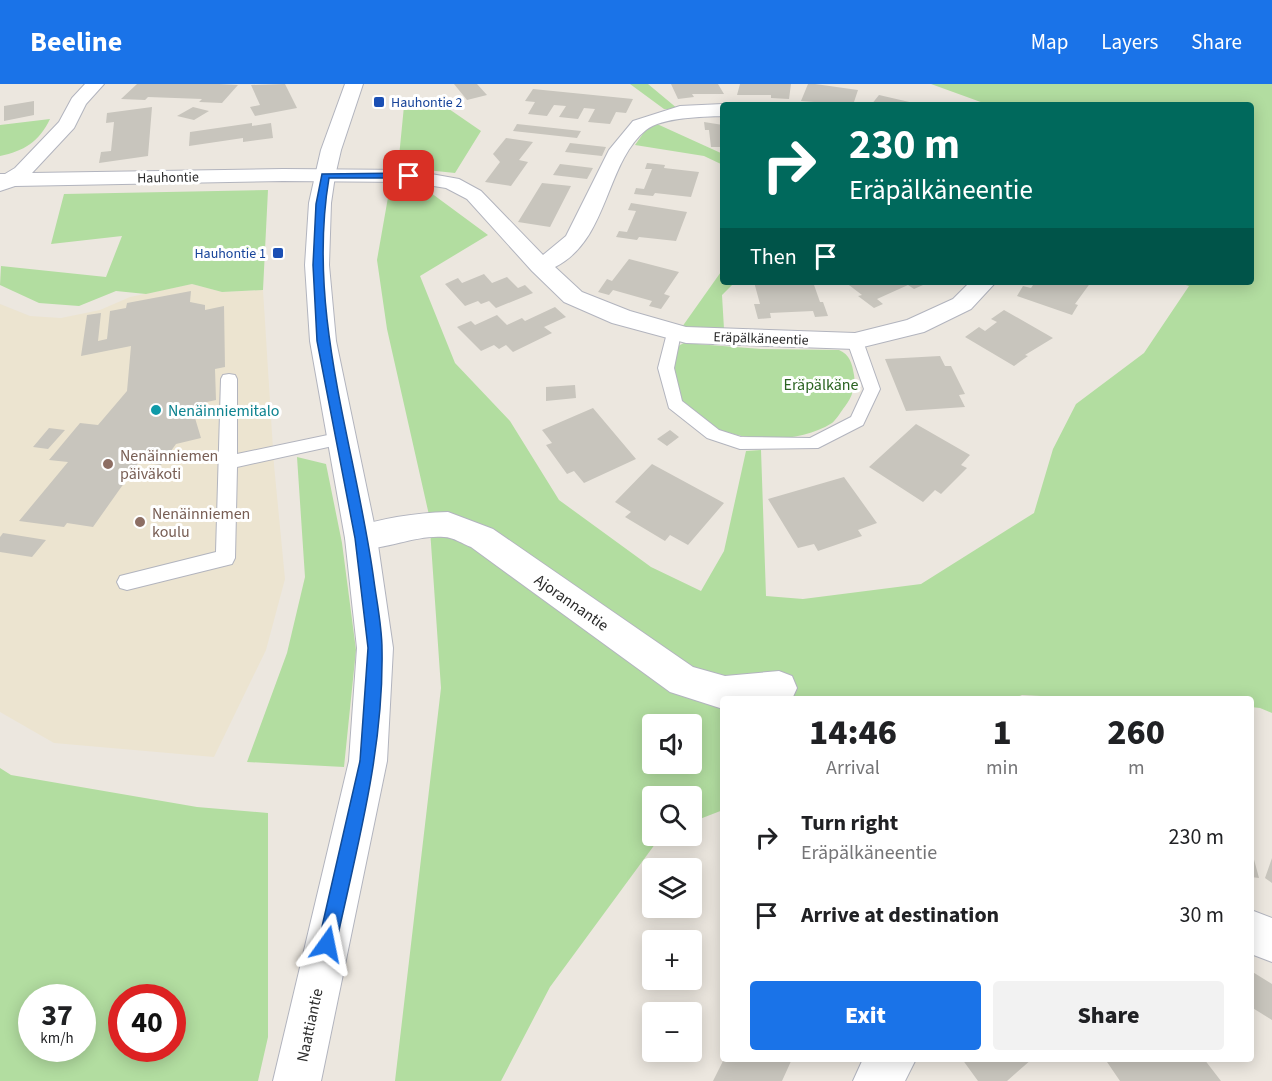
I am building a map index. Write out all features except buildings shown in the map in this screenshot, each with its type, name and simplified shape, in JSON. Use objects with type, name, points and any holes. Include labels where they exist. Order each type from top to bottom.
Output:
[{"type":"street","name":"Hauhontie","points":[[3,182],[22,172],[67,124],[78,102],[95,84]]},
{"type":"street","name":"Naattiantie","points":[[297,1081],[368,761],[375,648],[362,538],[323,341],[317,265],[320,204],[325,176],[331,150],[354,84]]},
{"type":"street","points":[[540,266],[556,258],[576,239],[619,150],[640,125],[680,112],[720,111]]},
{"type":"street","name":"Hauhontie","points":[[3,182],[325,176]]},
{"type":"street","name":"Eräpälkäneentie","points":[[325,176],[409,176],[452,183],[474,195],[488,208],[540,266],[573,297],[621,316],[686,335],[855,341],[915,326],[962,304],[981,285]]},
{"type":"street","name":"Ajorannantie","points":[[362,538],[411,526],[448,524],[482,538],[683,680],[725,693],[780,688]]},
{"type":"street","points":[[1254,933],[1272,940]]},
{"type":"street","points":[[877,1081],[890,1062]]},
{"type":"lane","points":[[674,333],[666,368],[675,404],[713,434],[740,443],[812,444],[857,421],[872,389],[855,341]]},
{"type":"lane","points":[[127,582],[225,558],[229,379]]},
{"type":"lane","points":[[228,462],[342,438]]},
{"type":"shaded area","name":"Nenäinniemen koulu","points":[[192,284],[222,292],[263,290],[274,465],[285,579],[266,650],[214,757],[54,743],[0,712],[0,304],[30,316],[61,318],[100,310],[130,297]]},
{"type":"green space","points":[[630,84],[648,84],[678,109],[664,109]]},
{"type":"green space","points":[[931,84],[1272,84],[1272,713],[1254,707],[1254,696],[720,696],[720,811],[702,818],[702,786],[642,786],[642,846],[654,846],[645,858],[642,858],[642,862],[550,987],[501,1081],[395,1081],[441,688],[429,515],[387,329],[377,260],[390,186],[427,190],[488,235],[420,276],[455,363],[510,421],[559,500],[651,567],[701,591],[724,551],[746,451],[761,450],[766,596],[803,599],[921,584],[1034,513],[1053,449],[1076,404],[1144,353],[1189,286],[1186,285],[1254,285],[1254,102],[981,102]]},
{"type":"green space","points":[[404,106],[449,109],[481,131],[455,173],[398,167]]},
{"type":"green space","points":[[50,119],[41,134],[30,144],[0,156],[0,125]]},
{"type":"green space","points":[[657,124],[720,153],[720,164],[704,156],[635,145],[647,128]]},
{"type":"green space","points":[[268,190],[263,290],[222,292],[192,284],[146,294],[116,291],[79,306],[39,303],[0,285],[1,266],[106,277],[122,236],[51,244],[64,194]]},
{"type":"green space","points":[[720,273],[720,285],[732,285],[722,295],[724,329],[682,327]]},
{"type":"green space","name":"Eräpälkäne","points":[[684,343],[761,349],[839,350],[846,354],[851,363],[854,389],[835,420],[816,431],[777,438],[736,435],[717,429],[701,420],[677,396],[674,389],[671,359],[678,346]]},
{"type":"green space","points":[[297,457],[326,464],[342,543],[356,650],[344,767],[247,762],[287,653],[305,577]]},
{"type":"green space","points":[[0,768],[11,775],[197,807],[268,813],[268,1037],[258,1081],[0,1081]]},
{"type":"place","name":"Hauhontie 2","points":[[379,102]]},
{"type":"place","name":"Hauhontie 1","points":[[278,253]]},
{"type":"place","name":"Nenäinniemitalo","points":[[156,410]]},
{"type":"place","name":"Nenäinniemen päiväkoti","points":[[108,464]]},
{"type":"place","name":"Nenäinniemen koulu","points":[[140,522]]},
{"type":"route","points":[[327,944],[368,761],[375,648],[362,538],[323,341],[317,265],[320,204],[325,176],[409,176]]}]
